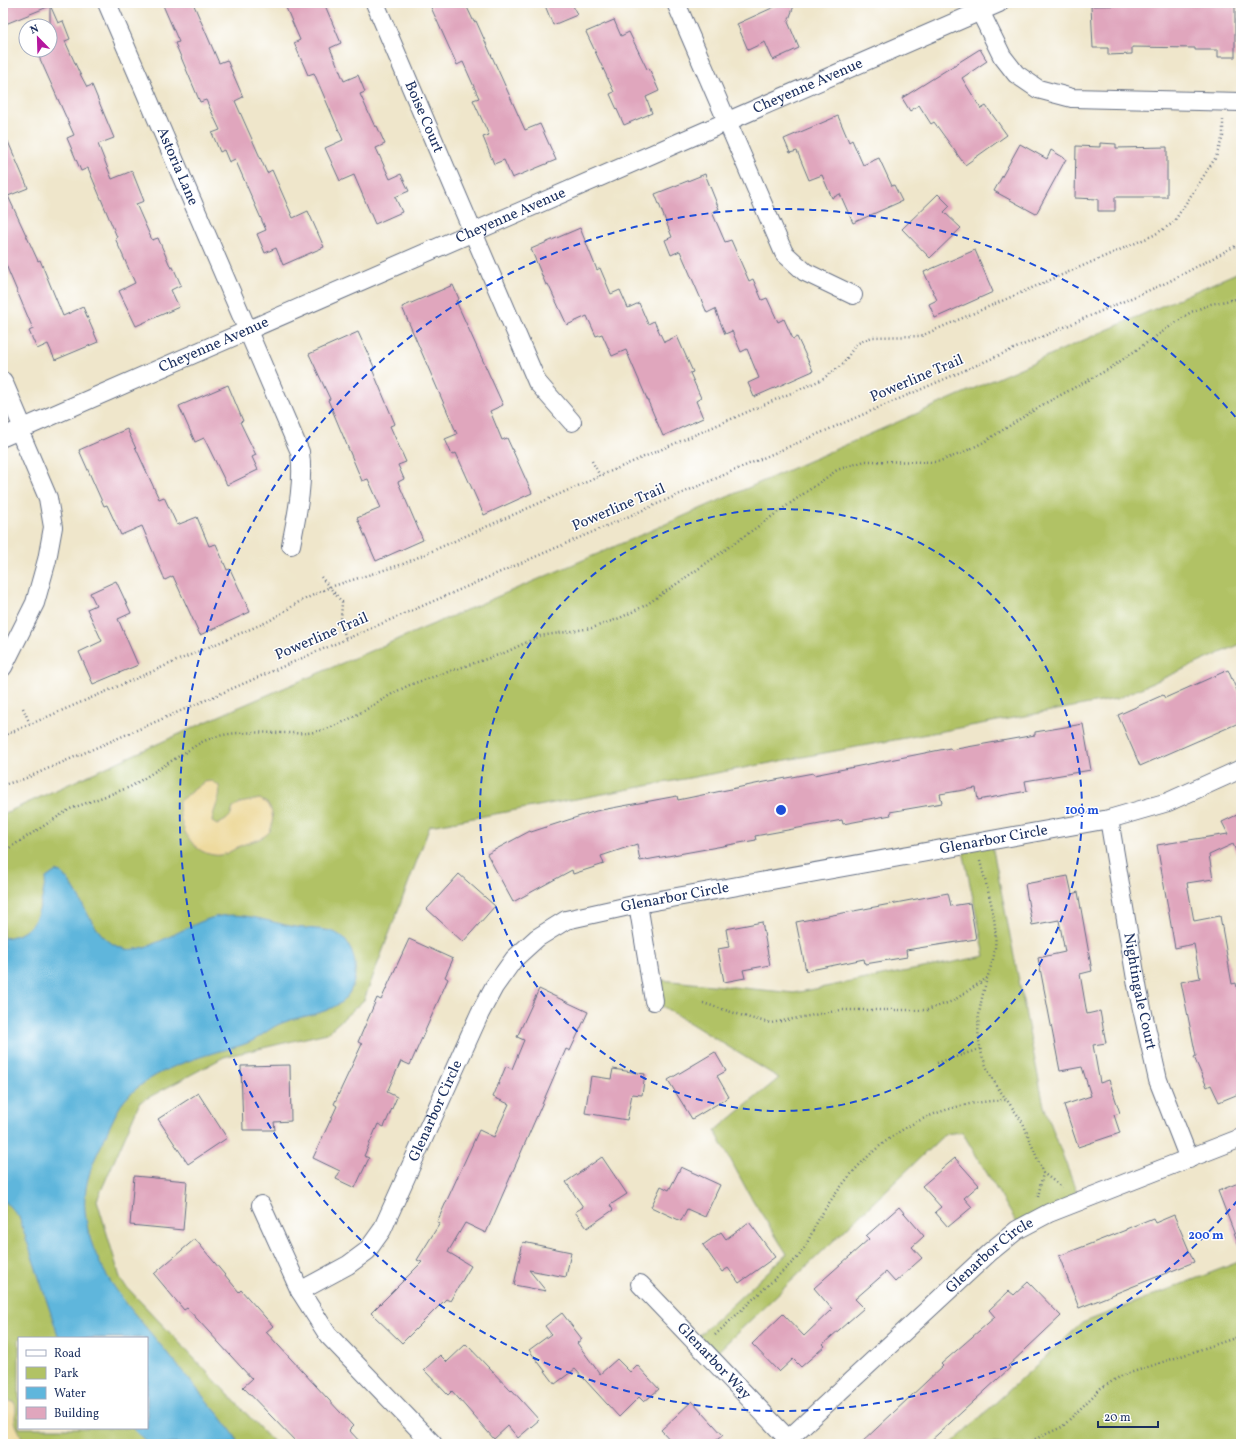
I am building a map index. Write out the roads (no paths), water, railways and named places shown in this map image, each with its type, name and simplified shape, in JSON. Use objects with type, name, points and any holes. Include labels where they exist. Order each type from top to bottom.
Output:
[{"type":"street","name":"Astoria Lane","points":[[107,3],[249,329],[300,452],[302,469],[300,495],[291,545]]},
{"type":"street","name":"Boise Court","points":[[375,3],[474,231],[537,382],[572,422]]},
{"type":"street","points":[[676,3],[784,253],[805,272],[852,295]]},
{"type":"street","name":"Cheyenne Avenue","points":[[15,431],[727,120],[977,7],[999,3]]},
{"type":"street","points":[[977,7],[1002,56],[1016,74],[1038,89],[1072,98],[1241,102]]},
{"type":"street","points":[[3,380],[15,431],[48,498],[53,527],[47,560],[35,603],[3,667]]},
{"type":"street","name":"Glenarbor Circle","points":[[300,1291],[348,1265],[367,1251],[382,1230],[480,1013],[494,987],[514,959],[537,938],[566,920],[638,904],[1109,819],[1168,802],[1241,769]]},
{"type":"street","name":"Nightingale Court","points":[[1109,819],[1138,991],[1158,1080],[1189,1159]]},
{"type":"street","points":[[638,904],[654,1001]]},
{"type":"street","name":"Glenarbor Circle","points":[[786,1442],[990,1252],[1017,1230],[1049,1213],[1241,1138]]},
{"type":"street","points":[[261,1205],[300,1291],[328,1335],[433,1444]]},
{"type":"street","name":"Glenarbor Way","points":[[640,1284],[786,1442]]},
{"type":"water","points":[[56,871],[64,875],[101,934],[112,944],[125,949],[145,947],[205,920],[225,915],[234,915],[253,917],[295,927],[331,931],[341,936],[348,944],[353,954],[355,976],[347,996],[340,1003],[319,1013],[289,1020],[270,1029],[256,1039],[247,1043],[175,1066],[151,1078],[140,1086],[121,1105],[116,1114],[95,1158],[87,1183],[85,1192],[85,1210],[88,1230],[93,1248],[101,1265],[121,1297],[220,1416],[235,1436],[238,1444],[149,1444],[133,1429],[148,1429],[148,1337],[59,1337],[19,1217],[3,1199],[3,938],[15,936],[24,932],[31,926],[36,918],[42,900],[46,878]]}]
